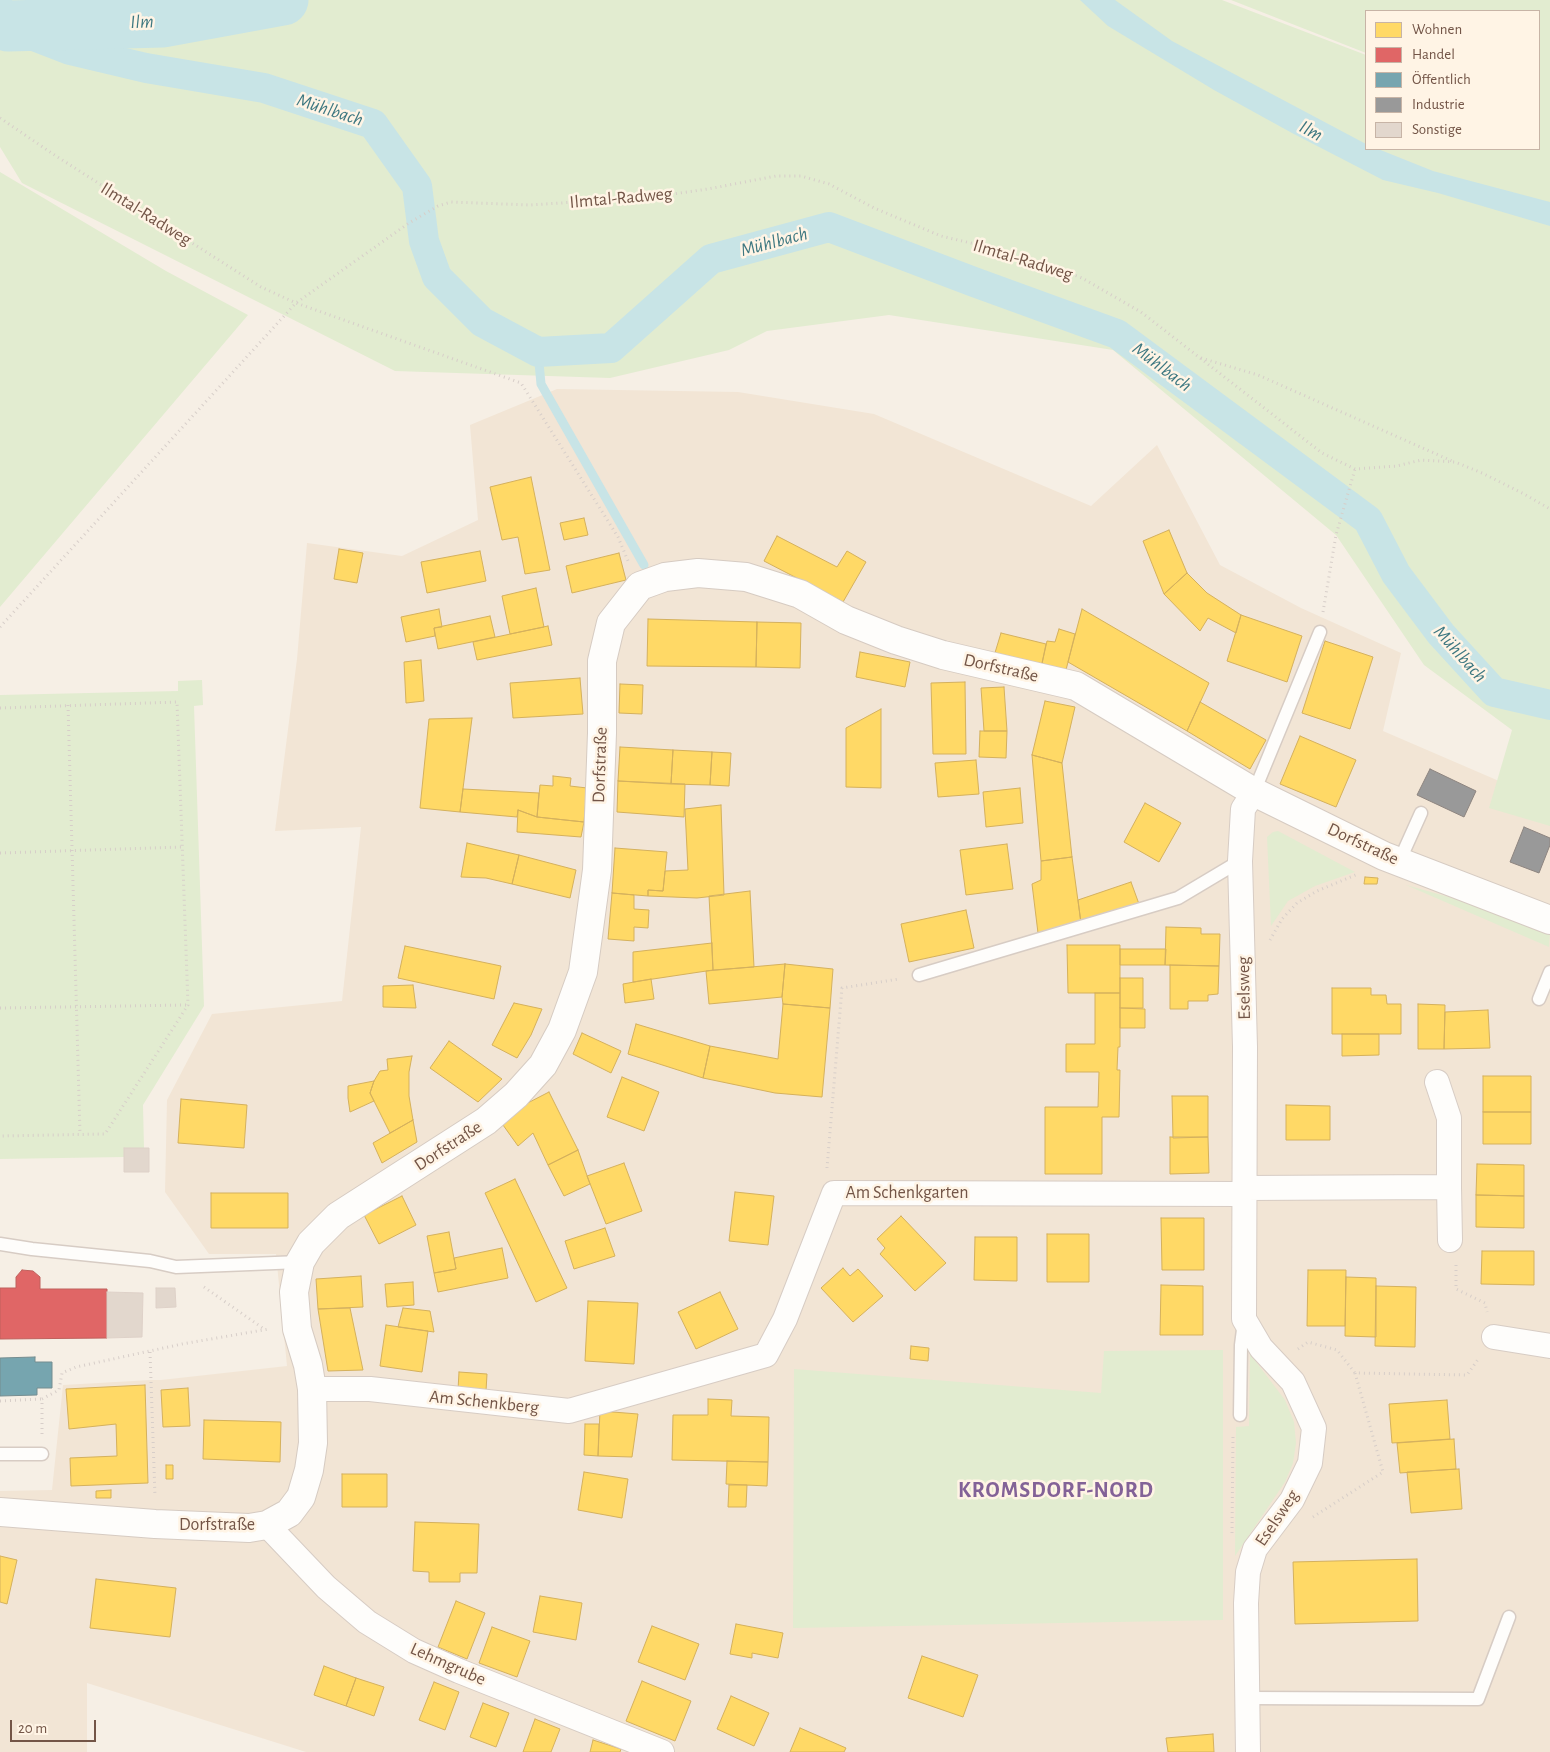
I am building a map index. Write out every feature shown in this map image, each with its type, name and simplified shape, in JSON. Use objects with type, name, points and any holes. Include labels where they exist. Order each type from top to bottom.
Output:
[{"type":"street","name":"Dorfstraße","points":[[0,1512],[156,1524],[250,1528],[267,1525],[289,1513],[301,1497],[310,1470],[313,1443],[312,1389],[308,1365],[297,1329],[294,1292],[300,1262],[311,1243],[338,1216],[486,1121],[516,1095],[543,1064],[562,1030],[584,972],[597,870],[602,733],[602,662],[611,623],[640,586],[665,577],[698,573],[746,577],[800,594],[846,620],[896,640],[943,655],[1076,686],[1254,792],[1399,862],[1550,920]]},
{"type":"street","name":"Eselsweg","points":[[1248,1752],[1246,1603],[1248,1572],[1255,1549],[1292,1500],[1310,1462],[1314,1428],[1294,1382],[1261,1348],[1244,1319],[1244,971],[1240,861],[1243,809],[1254,792]]},
{"type":"street","points":[[1437,1082],[1449,1118],[1450,1240]]},
{"type":"street","points":[[1244,1191],[1449,1187]]},
{"type":"street","name":"Am Schenkgarten","points":[[653,1388],[766,1356],[785,1319],[834,1193],[1244,1191]]},
{"type":"street","points":[[1494,1336],[1550,1346]]},
{"type":"street","name":"Am Schenkberg","points":[[312,1389],[370,1389],[569,1411],[653,1388]]},
{"type":"street","name":"Lehmgrube","points":[[267,1525],[326,1587],[360,1616],[414,1651],[459,1671],[662,1752]]},
{"type":"lane","points":[[1254,792],[1320,632]]},
{"type":"lane","points":[[1399,862],[1421,813]]},
{"type":"lane","points":[[919,975],[1178,898],[1240,861]]},
{"type":"lane","points":[[1539,999],[1550,972]]},
{"type":"lane","points":[[0,1244],[150,1262],[176,1268],[300,1262]]},
{"type":"lane","points":[[1240,1415],[1244,1319]]},
{"type":"lane","points":[[0,1454],[42,1454]]},
{"type":"lane","points":[[1248,1698],[1478,1699],[1509,1617]]},
{"type":"path","name":"Ilmtal-Radweg","points":[[0,118],[261,287],[296,303],[521,383],[618,536],[640,586]]},
{"type":"path","name":"Ilmtal-Radweg","points":[[296,303],[409,223],[438,206],[451,202],[530,205],[652,198],[776,176],[801,176],[829,184],[874,208],[941,236],[1041,262],[1082,278],[1142,312],[1322,452],[1355,469]]},
{"type":"path","points":[[0,627],[296,303]]},
{"type":"path","points":[[1199,357],[1258,376],[1490,477],[1550,510]]},
{"type":"path","points":[[1320,632],[1336,535],[1355,469],[1397,466],[1421,460],[1455,462]]},
{"type":"path","points":[[0,708],[177,702],[188,1005],[105,1134],[0,1136]]},
{"type":"path","points":[[68,705],[80,1134]]},
{"type":"path","points":[[0,854],[182,847]]},
{"type":"path","points":[[1268,942],[1282,919],[1297,904],[1317,890],[1366,871]]},
{"type":"path","points":[[834,1193],[827,1169],[842,988],[919,975]]},
{"type":"path","points":[[0,1008],[188,1005]]},
{"type":"path","points":[[1355,1373],[1467,1375],[1494,1336],[1485,1303],[1456,1289],[1456,1254],[1450,1240]]},
{"type":"path","points":[[176,1268],[265,1330]]},
{"type":"path","points":[[0,1401],[42,1399],[59,1390],[62,1373],[76,1367],[265,1330],[297,1329]]},
{"type":"path","points":[[1295,1351],[1308,1342],[1337,1350],[1355,1373],[1383,1472],[1317,1516],[1308,1519]]},
{"type":"path","points":[[150,1352],[156,1524]]},
{"type":"path","points":[[42,1399],[42,1454]]},
{"type":"path","points":[[1240,1415],[1233,1422],[1232,1558],[1248,1572]]},
{"type":"shaded area","points":[[557,389],[738,392],[874,414],[1091,506],[1157,445],[1220,565],[1301,608],[1401,653],[1383,731],[1550,803],[1550,1752],[306,1752],[87,1683],[87,1752],[0,1752],[0,1491],[52,1490],[63,1385],[161,1380],[287,1366],[276,1254],[209,1254],[165,1192],[167,1100],[212,1014],[342,1001],[361,827],[275,831],[297,659],[307,543],[402,556],[478,520],[470,425]]},
{"type":"green space","points":[[0,0],[1222,0],[1365,55],[1365,150],[1540,150],[1540,10],[1365,10],[1365,53],[1231,0],[1550,0],[1550,826],[1489,808],[1512,730],[1424,665],[1336,535],[1113,350],[889,315],[767,331],[729,350],[610,378],[395,371],[22,183],[0,147]]},
{"type":"green space","points":[[0,172],[166,271],[248,315],[0,607]]},
{"type":"green space","points":[[202,680],[203,705],[194,706],[204,1006],[143,1105],[144,1148],[124,1157],[0,1159],[0,695],[178,691],[178,681]]},
{"type":"green space","points":[[1278,831],[1355,872],[1315,886],[1288,901],[1271,926],[1267,837],[1273,832]]},
{"type":"green space","points":[[1406,885],[1481,906],[1550,933],[1549,947]]},
{"type":"green space","points":[[1223,1350],[1223,1620],[793,1628],[794,1369],[1101,1393],[1104,1351]]},
{"type":"green space","points":[[1250,1354],[1285,1400],[1294,1422],[1296,1443],[1293,1463],[1285,1482],[1235,1556],[1236,1427],[1249,1426]]},
{"type":"water","points":[[1080,0],[1115,0],[1172,41],[1365,143],[1365,150],[1380,150],[1433,171],[1550,202],[1550,226],[1438,193],[1383,180],[1214,90],[1108,26]]},
{"type":"building: Wohnen","points":[[531,477],[550,570],[525,574],[518,537],[502,540],[490,487]]},
{"type":"building: Wohnen","points":[[584,518],[588,535],[564,540],[560,523]]},
{"type":"building: Wohnen","points":[[1169,530],[1187,573],[1164,594],[1143,541]]},
{"type":"building: Wohnen","points":[[777,536],[837,567],[847,551],[866,562],[843,602],[764,561]]},
{"type":"building: Wohnen","points":[[339,549],[363,553],[357,583],[334,579]]},
{"type":"building: Wohnen","points":[[480,551],[486,581],[427,593],[421,562]]},
{"type":"building: Wohnen","points":[[619,553],[626,580],[572,593],[566,566]]},
{"type":"building: Wohnen","points":[[1187,573],[1207,593],[1241,615],[1236,633],[1208,618],[1200,631],[1164,594]]},
{"type":"building: Wohnen","points":[[536,588],[544,627],[510,634],[502,596]]},
{"type":"building: Wohnen","points":[[439,609],[442,627],[434,628],[435,636],[406,642],[401,617]]},
{"type":"building: Wohnen","points":[[1082,609],[1209,683],[1187,731],[1068,662]]},
{"type":"building: Wohnen","points":[[1241,615],[1302,636],[1287,682],[1227,661]]},
{"type":"building: Wohnen","points":[[490,616],[495,637],[438,649],[434,628]]},
{"type":"building: Wohnen","points":[[648,619],[757,622],[756,667],[647,666]]},
{"type":"building: Wohnen","points":[[757,622],[801,623],[800,668],[756,667]]},
{"type":"building: Wohnen","points":[[548,626],[552,645],[477,660],[473,642]]},
{"type":"building: Wohnen","points":[[1059,629],[1075,634],[1065,674],[1041,668],[1047,641],[1055,642]]},
{"type":"building: Wohnen","points":[[1001,633],[1046,644],[1041,668],[994,656]]},
{"type":"building: Wohnen","points":[[1325,641],[1373,657],[1350,729],[1302,713]]},
{"type":"building: Wohnen","points":[[860,652],[910,662],[905,687],[856,677]]},
{"type":"building: Wohnen","points":[[421,660],[424,701],[406,703],[404,662]]},
{"type":"building: Wohnen","points":[[580,678],[583,714],[513,718],[510,683]]},
{"type":"building: Wohnen","points":[[965,682],[966,754],[933,754],[931,683]]},
{"type":"building: Wohnen","points":[[620,684],[643,685],[642,714],[619,713]]},
{"type":"building: Wohnen","points":[[1004,687],[1007,731],[984,731],[981,688]]},
{"type":"building: Wohnen","points":[[1045,701],[1075,707],[1062,763],[1032,755]]},
{"type":"building: Wohnen","points":[[1200,702],[1266,740],[1250,769],[1187,731]]},
{"type":"building: Wohnen","points":[[881,709],[881,788],[846,787],[846,728]]},
{"type":"building: Wohnen","points":[[472,718],[460,812],[420,808],[429,719]]},
{"type":"building: Wohnen","points":[[980,731],[1007,731],[1006,758],[979,757]]},
{"type":"building: Wohnen","points":[[1300,736],[1356,760],[1336,807],[1280,784]]},
{"type":"building: Wohnen","points":[[620,747],[673,750],[671,784],[618,781]]},
{"type":"building: Wohnen","points":[[673,750],[712,752],[710,785],[671,784]]},
{"type":"building: Wohnen","points":[[712,752],[731,753],[729,786],[710,785]]},
{"type":"building: Wohnen","points":[[1032,755],[1062,763],[1072,857],[1041,861]]},
{"type":"building: Wohnen","points":[[976,760],[979,794],[938,797],[935,763]]},
{"type":"building: Wohnen","points":[[553,776],[571,778],[570,786],[587,788],[584,822],[537,817],[540,785],[553,786]]},
{"type":"building: Wohnen","points":[[618,781],[685,784],[684,817],[617,812]]},
{"type":"building: Wohnen","points":[[1020,788],[1023,823],[986,827],[983,792]]},
{"type":"building: Wohnen","points":[[463,789],[539,793],[537,817],[518,810],[517,817],[460,812]]},
{"type":"building: Wohnen","points":[[1145,803],[1181,823],[1159,862],[1124,842]]},
{"type":"building: Wohnen","points":[[721,805],[724,895],[697,898],[648,896],[648,890],[663,891],[665,871],[688,870],[685,809]]},
{"type":"building: Wohnen","points":[[518,810],[537,817],[584,822],[581,837],[517,832]]},
{"type":"building: Wohnen","points":[[467,843],[519,855],[512,884],[486,878],[461,877]]},
{"type":"building: Wohnen","points":[[1007,844],[1013,889],[966,895],[960,850]]},
{"type":"building: Wohnen","points":[[615,848],[667,852],[663,891],[648,890],[648,896],[612,893]]},
{"type":"building: Wohnen","points":[[519,855],[576,870],[570,898],[512,884]]},
{"type":"building: Wohnen","points":[[1072,857],[1081,923],[1038,933],[1032,884],[1041,880],[1041,861]]},
{"type":"building: Wohnen","points":[[1365,877],[1378,878],[1377,884],[1364,884]]},
{"type":"building: Wohnen","points":[[1131,882],[1139,904],[1081,923],[1078,900]]},
{"type":"building: Wohnen","points":[[750,891],[754,967],[713,970],[709,896]]},
{"type":"building: Wohnen","points":[[612,893],[634,895],[634,909],[649,910],[648,928],[634,927],[634,941],[608,939]]},
{"type":"building: Wohnen","points":[[966,910],[974,948],[909,962],[901,924]]},
{"type":"building: Wohnen","points":[[1166,927],[1201,928],[1201,934],[1220,934],[1219,966],[1165,965]]},
{"type":"building: Wohnen","points":[[712,943],[713,970],[633,982],[633,952]]},
{"type":"building: Wohnen","points":[[1067,945],[1120,945],[1120,993],[1068,993]]},
{"type":"building: Wohnen","points":[[405,946],[501,966],[494,999],[398,978]]},
{"type":"building: Wohnen","points":[[1120,949],[1166,949],[1165,965],[1120,965]]},
{"type":"building: Wohnen","points":[[785,964],[782,997],[709,1004],[706,971]]},
{"type":"building: Wohnen","points":[[785,964],[833,969],[830,1008],[783,1004]]},
{"type":"building: Wohnen","points":[[1170,965],[1219,966],[1218,994],[1208,995],[1208,1001],[1188,1001],[1188,1009],[1170,1009]]},
{"type":"building: Wohnen","points":[[1120,978],[1143,978],[1143,1008],[1120,1008]]},
{"type":"building: Wohnen","points":[[651,979],[654,999],[625,1003],[623,984]]},
{"type":"building: Wohnen","points":[[413,985],[416,1008],[383,1007],[383,986]]},
{"type":"building: Wohnen","points":[[1332,988],[1371,988],[1371,995],[1386,995],[1387,1004],[1401,1004],[1401,1034],[1332,1034]]},
{"type":"building: Wohnen","points":[[1095,993],[1120,993],[1120,1047],[1118,1047],[1117,1070],[1120,1070],[1119,1117],[1102,1117],[1102,1174],[1045,1174],[1045,1107],[1098,1107],[1099,1072],[1066,1072],[1066,1044],[1095,1044]]},
{"type":"building: Wohnen","points":[[514,1003],[542,1009],[531,1035],[517,1058],[492,1045]]},
{"type":"building: Wohnen","points":[[783,1004],[830,1008],[822,1097],[775,1093],[703,1078],[710,1046],[778,1059]]},
{"type":"building: Wohnen","points":[[1418,1004],[1445,1005],[1444,1049],[1418,1049]]},
{"type":"building: Wohnen","points":[[1120,1008],[1145,1009],[1145,1028],[1120,1028]]},
{"type":"building: Wohnen","points":[[1488,1010],[1490,1048],[1444,1049],[1445,1012]]},
{"type":"building: Wohnen","points":[[636,1024],[710,1046],[703,1078],[628,1054]]},
{"type":"building: Wohnen","points":[[582,1033],[621,1051],[611,1073],[573,1054]]},
{"type":"building: Wohnen","points":[[1342,1034],[1379,1034],[1379,1055],[1342,1056]]},
{"type":"building: Wohnen","points":[[449,1041],[502,1079],[478,1102],[430,1068]]},
{"type":"building: Wohnen","points":[[412,1056],[409,1072],[409,1096],[413,1120],[390,1133],[370,1093],[380,1071],[388,1070],[387,1059]]},
{"type":"building: Wohnen","points":[[1483,1076],[1531,1076],[1531,1112],[1483,1112]]},
{"type":"building: Wohnen","points":[[622,1077],[659,1092],[644,1131],[607,1117]]},
{"type":"building: Wohnen","points":[[374,1081],[370,1093],[374,1101],[350,1112],[348,1086]]},
{"type":"building: Wohnen","points":[[549,1092],[578,1150],[548,1165],[533,1133],[518,1146],[503,1125],[518,1108]]},
{"type":"building: Wohnen","points":[[1172,1096],[1208,1096],[1208,1137],[1173,1138]]},
{"type":"building: Wohnen","points":[[181,1099],[247,1105],[244,1148],[178,1143]]},
{"type":"building: Wohnen","points":[[1286,1105],[1330,1106],[1330,1140],[1286,1140]]},
{"type":"building: Wohnen","points":[[1483,1112],[1531,1112],[1531,1144],[1483,1144]]},
{"type":"building: Wohnen","points":[[413,1120],[417,1142],[382,1163],[373,1143]]},
{"type":"building: Wohnen","points":[[1170,1137],[1208,1137],[1209,1173],[1170,1174]]},
{"type":"building: Wohnen","points":[[578,1150],[590,1184],[564,1196],[548,1165]]},
{"type":"building: Wohnen","points":[[624,1163],[642,1211],[606,1224],[587,1176]]},
{"type":"building: Wohnen","points":[[1477,1164],[1524,1165],[1524,1196],[1476,1195]]},
{"type":"building: Wohnen","points":[[515,1179],[567,1288],[536,1302],[485,1193]]},
{"type":"building: Wohnen","points":[[735,1192],[774,1196],[768,1245],[729,1241]]},
{"type":"building: Wohnen","points":[[211,1193],[288,1193],[288,1228],[211,1228]]},
{"type":"building: Wohnen","points":[[1476,1195],[1524,1196],[1524,1228],[1476,1227]]},
{"type":"building: Wohnen","points":[[402,1196],[416,1225],[379,1244],[364,1215]]},
{"type":"building: Wohnen","points":[[901,1216],[946,1263],[915,1291],[880,1254],[885,1248],[877,1239]]},
{"type":"building: Wohnen","points":[[1161,1218],[1204,1218],[1204,1270],[1162,1270]]},
{"type":"building: Wohnen","points":[[605,1228],[615,1256],[574,1269],[565,1241]]},
{"type":"building: Wohnen","points":[[449,1232],[456,1269],[434,1273],[427,1236]]},
{"type":"building: Wohnen","points":[[1047,1234],[1089,1234],[1089,1282],[1047,1282]]},
{"type":"building: Wohnen","points":[[975,1237],[1017,1237],[1017,1281],[974,1280]]},
{"type":"building: Wohnen","points":[[502,1248],[508,1278],[438,1292],[434,1273],[456,1269],[454,1258]]},
{"type":"building: Wohnen","points":[[1482,1251],[1534,1251],[1534,1285],[1481,1284]]},
{"type":"building: Wohnen","points":[[843,1268],[850,1276],[858,1269],[883,1296],[853,1322],[821,1288]]},
{"type":"building: Wohnen","points":[[1308,1270],[1346,1270],[1345,1326],[1307,1326]]},
{"type":"building: Wohnen","points":[[361,1276],[363,1307],[318,1309],[316,1279]]},
{"type":"building: Wohnen","points":[[1346,1277],[1376,1278],[1376,1337],[1345,1336]]},
{"type":"building: Wohnen","points":[[413,1282],[414,1305],[387,1307],[385,1284]]},
{"type":"building: Wohnen","points":[[1161,1285],[1203,1286],[1203,1335],[1160,1335]]},
{"type":"building: Wohnen","points":[[1376,1286],[1416,1287],[1415,1347],[1375,1346]]},
{"type":"building: Wohnen","points":[[720,1292],[738,1329],[696,1349],[678,1312]]},
{"type":"building: Wohnen","points":[[588,1301],[638,1303],[634,1364],[585,1361]]},
{"type":"building: Wohnen","points":[[350,1308],[363,1370],[328,1371],[318,1309]]},
{"type":"building: Wohnen","points":[[403,1308],[430,1311],[434,1332],[398,1327]]},
{"type":"building: Wohnen","points":[[386,1325],[428,1331],[422,1372],[380,1366]]},
{"type":"building: Wohnen","points":[[911,1346],[929,1348],[928,1361],[910,1359]]},
{"type":"building: Wohnen","points":[[459,1372],[487,1374],[486,1391],[458,1390]]},
{"type":"building: Wohnen","points":[[145,1385],[148,1483],[71,1486],[70,1458],[117,1456],[116,1424],[69,1429],[66,1389]]},
{"type":"building: Wohnen","points":[[188,1388],[190,1426],[163,1427],[161,1390]]},
{"type":"building: Wohnen","points":[[708,1399],[732,1400],[731,1416],[769,1417],[768,1462],[672,1460],[673,1415],[708,1415]]},
{"type":"building: Wohnen","points":[[1447,1400],[1450,1439],[1392,1443],[1389,1404]]},
{"type":"building: Wohnen","points":[[600,1411],[638,1414],[632,1457],[598,1456]]},
{"type":"building: Wohnen","points":[[204,1420],[281,1422],[280,1462],[203,1459]]},
{"type":"building: Wohnen","points":[[585,1424],[599,1424],[598,1456],[584,1455]]},
{"type":"building: Wohnen","points":[[1454,1439],[1456,1469],[1400,1473],[1397,1443]]},
{"type":"building: Wohnen","points":[[727,1461],[768,1462],[767,1486],[726,1484]]},
{"type":"building: Wohnen","points":[[166,1465],[173,1465],[173,1479],[166,1479]]},
{"type":"building: Wohnen","points":[[1459,1469],[1462,1509],[1411,1513],[1407,1472]]},
{"type":"building: Wohnen","points":[[584,1472],[628,1479],[622,1518],[578,1510]]},
{"type":"building: Wohnen","points":[[342,1474],[387,1474],[387,1507],[342,1507]]},
{"type":"building: Wohnen","points":[[729,1485],[747,1485],[746,1507],[728,1507]]},
{"type":"building: Wohnen","points":[[111,1490],[111,1498],[96,1498],[96,1491]]},
{"type":"building: Wohnen","points":[[415,1522],[479,1524],[477,1573],[460,1573],[460,1582],[429,1582],[429,1572],[413,1571]]},
{"type":"building: Wohnen","points":[[0,1556],[17,1560],[7,1604],[0,1602]]},
{"type":"building: Wohnen","points":[[1417,1559],[1418,1621],[1295,1624],[1293,1562]]},
{"type":"building: Wohnen","points":[[96,1579],[176,1588],[170,1637],[90,1628]]},
{"type":"building: Wohnen","points":[[540,1596],[582,1603],[576,1640],[533,1632]]},
{"type":"building: Wohnen","points":[[456,1601],[485,1613],[467,1659],[438,1647]]},
{"type":"building: Wohnen","points":[[736,1624],[783,1633],[778,1658],[752,1653],[752,1658],[730,1654]]},
{"type":"building: Wohnen","points":[[652,1626],[699,1644],[685,1680],[638,1662]]},
{"type":"building: Wohnen","points":[[492,1627],[530,1641],[517,1677],[479,1663]]},
{"type":"building: Wohnen","points":[[922,1656],[978,1675],[963,1717],[908,1698]]},
{"type":"building: Wohnen","points":[[324,1666],[356,1678],[346,1706],[314,1695]]},
{"type":"building: Wohnen","points":[[356,1678],[384,1687],[374,1716],[346,1706]]},
{"type":"building: Wohnen","points":[[642,1681],[691,1701],[675,1741],[626,1721]]},
{"type":"building: Wohnen","points":[[434,1682],[459,1692],[445,1730],[419,1720]]},
{"type":"building: Wohnen","points":[[731,1696],[769,1713],[754,1746],[717,1729]]},
{"type":"building: Wohnen","points":[[483,1703],[509,1713],[496,1747],[470,1737]]},
{"type":"building: Wohnen","points":[[535,1719],[560,1729],[551,1752],[523,1752]]},
{"type":"building: Wohnen","points":[[800,1728],[846,1748],[844,1752],[790,1752]]},
{"type":"building: Wohnen","points":[[1213,1734],[1214,1752],[1168,1752],[1166,1738]]},
{"type":"building: Wohnen","points":[[593,1740],[621,1749],[620,1752],[590,1752]]},
{"type":"building: Handel","points":[[22,1270],[33,1271],[40,1277],[40,1289],[107,1289],[107,1338],[0,1339],[0,1288],[16,1288],[16,1277]]},
{"type":"building: Öffentlich","points":[[35,1357],[35,1362],[52,1362],[52,1388],[37,1388],[37,1395],[0,1396],[0,1358]]},
{"type":"building: Industrie","points":[[1430,769],[1476,791],[1464,817],[1417,795]]},
{"type":"building: Industrie","points":[[1524,827],[1550,838],[1550,845],[1539,873],[1510,862]]},
{"type":"building: Sonstige","points":[[124,1148],[149,1148],[149,1172],[124,1172]]},
{"type":"building: Sonstige","points":[[156,1288],[175,1288],[176,1307],[156,1308]]},
{"type":"building: Sonstige","points":[[107,1292],[143,1293],[142,1337],[107,1338]]},
{"type":"waterway","name":"Ilm","points":[[0,23],[8,26],[163,22],[283,0]]},
{"type":"waterway","name":"Mühlbach","points":[[8,26],[70,50],[146,68],[264,88],[373,124],[417,186],[424,241],[437,277],[482,322],[538,352],[611,348],[711,259],[829,227],[1117,334],[1368,520],[1396,574],[1441,634],[1494,692],[1550,705]]},
{"type":"waterway","points":[[538,352],[541,384],[644,565]]},
{"type":"district","name":"KROMSDORF-NORD","points":[[1056,1490]]}]
